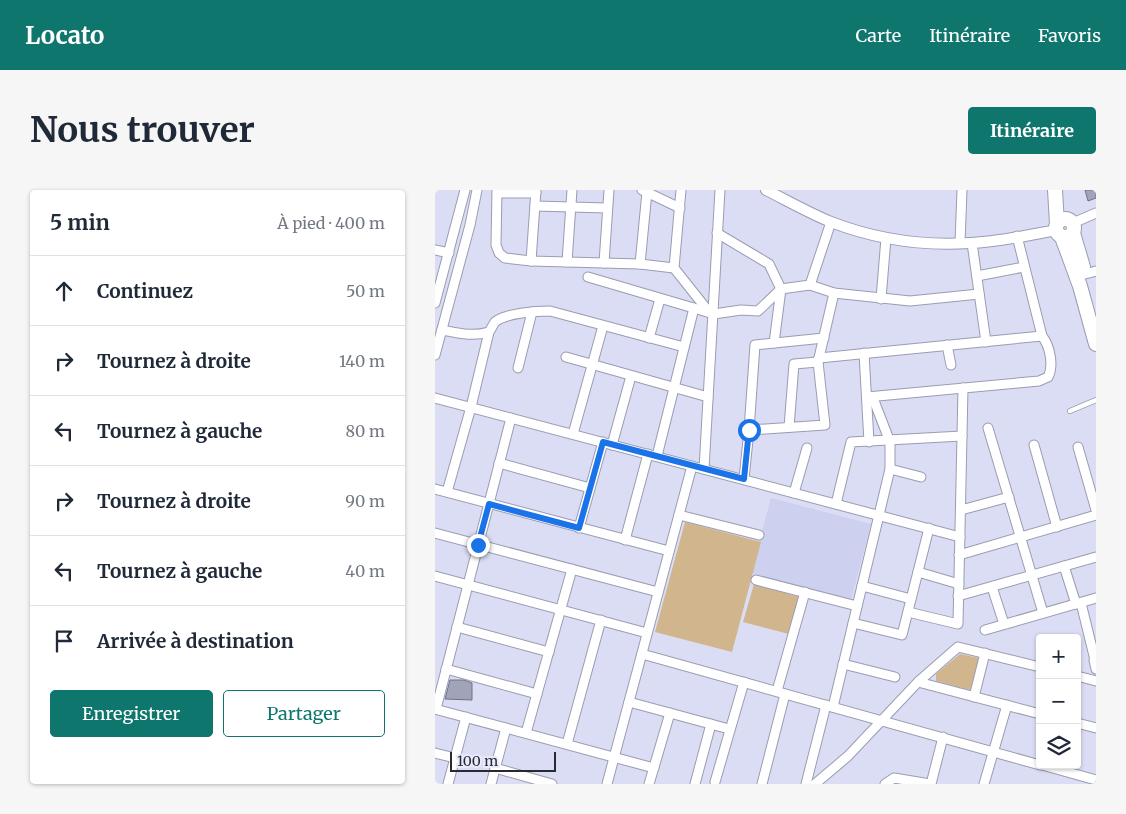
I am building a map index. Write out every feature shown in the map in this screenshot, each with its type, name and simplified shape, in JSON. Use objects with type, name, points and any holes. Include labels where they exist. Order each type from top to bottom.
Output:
[{"type":"main road","points":[[1055,192],[1061,199],[1065,228],[1096,344]]},
{"type":"main road","points":[[1065,228],[1090,273],[1096,314]]},
{"type":"street","points":[[435,303],[465,190]]},
{"type":"street","points":[[435,355],[470,225],[477,190]]},
{"type":"street","points":[[567,262],[572,190]]},
{"type":"street","points":[[604,263],[609,190]]},
{"type":"street","points":[[674,268],[681,190]]},
{"type":"street","points":[[704,469],[711,313],[720,190]]},
{"type":"street","points":[[960,243],[962,190]]},
{"type":"street","points":[[640,264],[645,191],[680,208]]},
{"type":"street","points":[[773,191],[831,222],[903,241],[972,243],[1065,228],[1096,213]]},
{"type":"street","points":[[531,261],[536,192],[497,192],[496,245],[499,253],[505,258],[531,261],[640,264],[674,268],[711,313]]},
{"type":"street","points":[[535,206],[607,208]]},
{"type":"street","points":[[810,285],[831,222]]},
{"type":"street","points":[[717,233],[769,264],[781,289],[774,343]]},
{"type":"street","points":[[870,397],[1039,381],[1048,377],[1051,368],[1046,341],[1042,336],[1017,236]]},
{"type":"street","points":[[881,299],[886,238]]},
{"type":"street","points":[[972,243],[986,342]]},
{"type":"street","points":[[435,250],[449,253]]},
{"type":"street","points":[[977,276],[1024,267]]},
{"type":"street","points":[[587,277],[711,313],[741,310],[758,311],[781,289],[810,285],[834,293],[910,301],[979,294]]},
{"type":"street","points":[[749,430],[825,425],[819,360],[834,293]]},
{"type":"street","points":[[649,338],[660,299]]},
{"type":"street","points":[[625,540],[674,388],[694,308]]},
{"type":"street","points":[[447,492],[471,407],[489,332],[495,322],[503,317],[550,311],[684,347]]},
{"type":"street","points":[[519,368],[532,312]]},
{"type":"street","points":[[573,434],[603,326]]},
{"type":"street","points":[[442,330],[470,336],[478,336],[489,332]]},
{"type":"street","points":[[789,427],[794,364],[864,353],[1042,336]]},
{"type":"street","points":[[744,479],[755,344],[824,338]]},
{"type":"street","points":[[947,345],[951,365]]},
{"type":"street","points":[[864,353],[870,397],[869,442]]},
{"type":"street","points":[[566,357],[708,397]]},
{"type":"street","points":[[579,528],[590,488],[631,376]]},
{"type":"street","points":[[908,612],[957,624],[963,388]]},
{"type":"street","points":[[806,784],[843,664],[891,469],[890,442],[870,397]]},
{"type":"street","points":[[435,398],[960,537]]},
{"type":"street","points":[[511,418],[435,709],[654,768]]},
{"type":"street","points":[[988,428],[1043,614]]},
{"type":"street","points":[[836,504],[851,442],[890,442],[962,436]]},
{"type":"street","points":[[1034,445],[1057,527]]},
{"type":"street","points":[[1078,447],[1096,510]]},
{"type":"street","points":[[794,493],[807,448]]},
{"type":"street","points":[[499,463],[590,488]]},
{"type":"street","points":[[607,784],[692,466]]},
{"type":"street","points":[[891,469],[921,478]]},
{"type":"street","points":[[435,489],[669,551]]},
{"type":"street","points":[[961,510],[1009,497]]},
{"type":"street","points":[[679,515],[759,535]]},
{"type":"street","points":[[959,555],[1096,515]]},
{"type":"street","points":[[853,623],[902,635],[929,528]]},
{"type":"street","points":[[435,534],[658,592]]},
{"type":"street","points":[[958,596],[1096,557]]},
{"type":"street","points":[[1064,566],[1078,603],[1095,662]]},
{"type":"street","points":[[526,733],[572,569]]},
{"type":"street","points":[[918,572],[959,584]]},
{"type":"street","points":[[435,576],[647,633]]},
{"type":"street","points":[[756,580],[857,606]]},
{"type":"street","points":[[862,586],[911,599]]},
{"type":"street","points":[[992,587],[1004,624]]},
{"type":"street","points":[[762,784],[805,592]]},
{"type":"street","points":[[985,630],[1096,598]]},
{"type":"street","points":[[567,744],[601,620]]},
{"type":"street","points":[[457,627],[549,652]]},
{"type":"street","points":[[815,784],[848,756],[918,682],[958,647],[1036,666]]},
{"type":"street","points":[[974,697],[985,653]]},
{"type":"street","points":[[642,654],[1036,764]]},
{"type":"street","points":[[843,664],[895,677]]},
{"type":"street","points":[[446,669],[537,694]]},
{"type":"street","points":[[1081,677],[1096,680]]},
{"type":"street","points":[[711,724],[696,780],[717,783],[729,729],[744,682]]},
{"type":"street","points":[[918,682],[1036,713]]},
{"type":"street","points":[[629,702],[729,729]]},
{"type":"street","points":[[985,784],[1007,705]]},
{"type":"street","points":[[649,784],[670,713]]},
{"type":"street","points":[[448,784],[466,717]]},
{"type":"street","points":[[1081,724],[1096,728]]},
{"type":"street","points":[[491,784],[506,728]]},
{"type":"street","points":[[885,784],[891,778],[930,784],[943,738]]},
{"type":"street","points":[[435,753],[455,758]]},
{"type":"street","points":[[495,768],[552,784]]},
{"type":"street","points":[[1056,769],[1096,780]]},
{"type":"lane","points":[[1069,411],[1096,400]]},
{"type":"shaded area","points":[[771,498],[871,524],[851,600],[751,573]]},
{"type":"shaded area","points":[[685,522],[761,542],[732,652],[655,632]]},
{"type":"shaded area","points":[[754,584],[799,597],[789,634],[743,622]]},
{"type":"shaded area","points":[[960,654],[979,658],[972,689],[970,690],[936,681],[936,674]]},
{"type":"building","points":[[1085,190],[1096,190],[1096,198],[1088,201]]},
{"type":"building","points":[[450,680],[464,680],[472,683],[472,700],[445,699]]},
{"type":"route","points":[[478,545],[489,504],[579,528],[603,442],[744,479],[749,430]]}]
